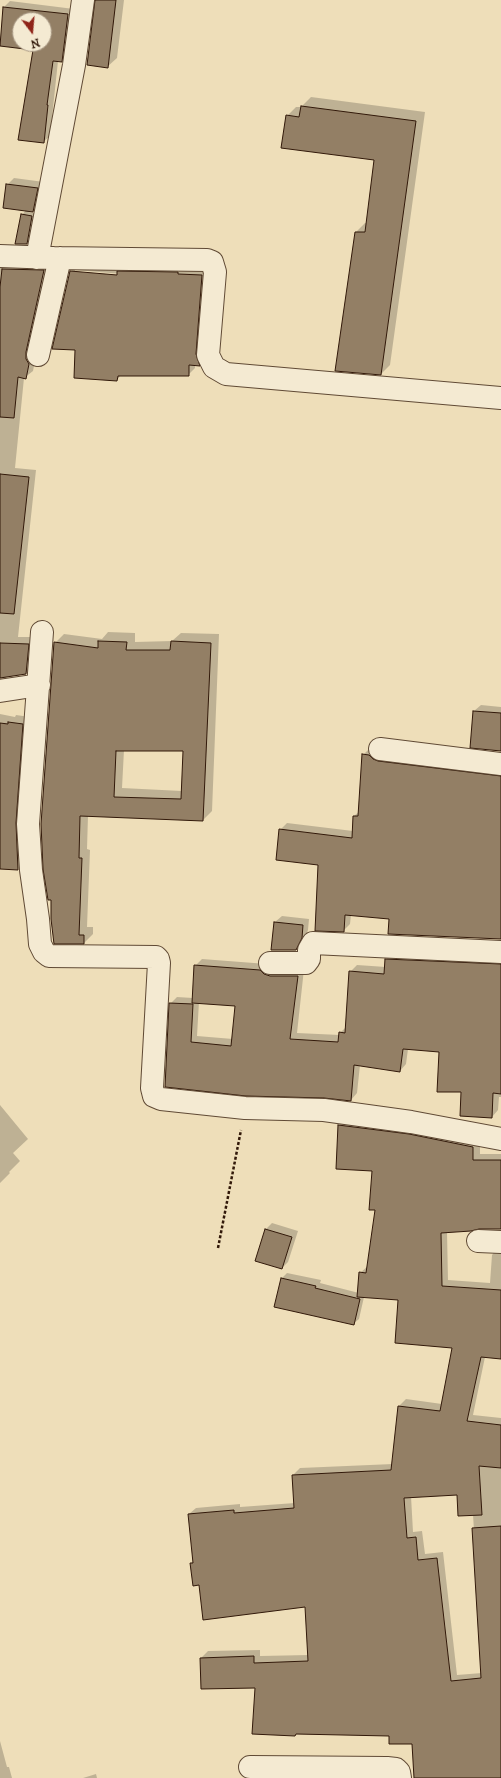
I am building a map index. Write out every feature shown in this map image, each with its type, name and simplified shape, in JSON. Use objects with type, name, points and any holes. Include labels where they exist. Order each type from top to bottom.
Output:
[{"type":"street","points":[[37,258],[74,65],[83,0]]},
{"type":"street","points":[[0,256],[37,258],[207,260],[212,262],[215,272],[208,355],[214,367],[226,374],[501,398]]},
{"type":"street","points":[[38,355],[60,258]]},
{"type":"street","points":[[42,632],[28,824],[31,870],[40,944],[44,952],[49,956],[156,957],[159,963],[152,1088],[154,1096],[161,1099],[245,1108],[324,1110],[412,1122],[501,1139]]},
{"type":"street","points":[[0,691],[39,685]]},
{"type":"street","points":[[380,748],[501,764]]},
{"type":"street","points":[[270,963],[306,963],[309,959],[309,950],[313,943],[501,952]]},
{"type":"street","points":[[478,1241],[501,1242]]},
{"type":"street","points":[[250,1767],[387,1768],[396,1769],[399,1772],[400,1778]]},
{"type":"path","points":[[218,1248],[245,1108]]},
{"type":"building","points":[[95,0],[116,0],[108,68],[87,65]]},
{"type":"building","points":[[3,7],[49,12],[12,12],[12,47],[0,46]]},
{"type":"building","points":[[52,12],[68,14],[62,62],[53,61],[44,143],[18,140],[33,52],[52,52]]},
{"type":"building","points":[[301,106],[416,121],[381,375],[335,371],[355,232],[365,232],[374,160],[281,148],[286,115],[299,117]]},
{"type":"building","points":[[6,184],[38,188],[33,212],[3,208]]},
{"type":"building","points":[[21,214],[32,216],[27,244],[15,244]]},
{"type":"building","points":[[2,269],[44,270],[26,352],[26,359],[29,364],[26,379],[18,377],[14,418],[0,417],[0,287]]},
{"type":"building","points":[[70,271],[117,275],[117,271],[178,272],[178,274],[202,275],[196,354],[200,366],[189,365],[189,376],[118,376],[117,381],[74,378],[75,350],[52,349]]},
{"type":"building","points":[[0,474],[29,477],[14,614],[0,613]]},
{"type":"building","points":[[98,641],[127,642],[126,650],[170,650],[171,641],[211,643],[203,821],[80,816],[79,858],[82,858],[79,935],[84,935],[84,944],[54,944],[51,919],[51,900],[48,900],[43,869],[41,824],[54,642],[98,648]],"holes":[[[116,751],[183,751],[181,799],[114,797]]]},
{"type":"building","points":[[0,643],[29,644],[26,674],[0,678]]},
{"type":"building","points":[[473,711],[501,713],[501,751],[470,748]]},
{"type":"building","points":[[8,722],[23,724],[16,823],[18,870],[0,869],[0,723],[8,724]]},
{"type":"building","points":[[362,754],[369,755],[378,761],[501,776],[501,939],[388,934],[389,919],[345,915],[344,932],[315,931],[318,865],[276,860],[279,829],[352,838],[353,816],[358,816]]},
{"type":"building","points":[[274,922],[303,925],[302,938],[296,950],[271,950]]},
{"type":"building","points":[[385,959],[501,964],[501,1094],[493,1093],[492,1118],[460,1116],[461,1092],[437,1092],[439,1052],[403,1049],[400,1072],[354,1065],[351,1101],[324,1098],[246,1096],[165,1087],[169,1003],[193,1004],[191,1042],[231,1046],[235,1006],[192,1003],[194,965],[260,970],[264,974],[270,976],[298,976],[290,1039],[338,1042],[339,1032],[345,1033],[349,971],[384,974]]},
{"type":"building","points":[[338,1125],[409,1134],[473,1147],[473,1160],[501,1160],[501,1229],[479,1229],[441,1233],[442,1286],[501,1290],[501,1359],[481,1357],[467,1421],[501,1425],[501,1468],[479,1466],[482,1515],[458,1516],[457,1495],[404,1498],[407,1538],[416,1537],[418,1560],[437,1558],[451,1681],[481,1678],[472,1528],[501,1526],[501,1778],[414,1778],[412,1744],[389,1744],[389,1736],[296,1734],[295,1736],[252,1734],[255,1688],[201,1689],[200,1658],[254,1656],[254,1663],[308,1661],[305,1607],[203,1620],[199,1585],[193,1586],[190,1563],[193,1563],[188,1514],[234,1510],[234,1513],[294,1508],[292,1475],[391,1470],[398,1406],[440,1411],[452,1348],[395,1343],[398,1300],[357,1297],[359,1272],[366,1273],[375,1210],[369,1210],[372,1171],[336,1169]]},
{"type":"building","points":[[265,1229],[292,1237],[282,1269],[255,1261]]},
{"type":"building","points":[[281,1278],[316,1286],[315,1288],[360,1299],[354,1325],[274,1307]]}]
